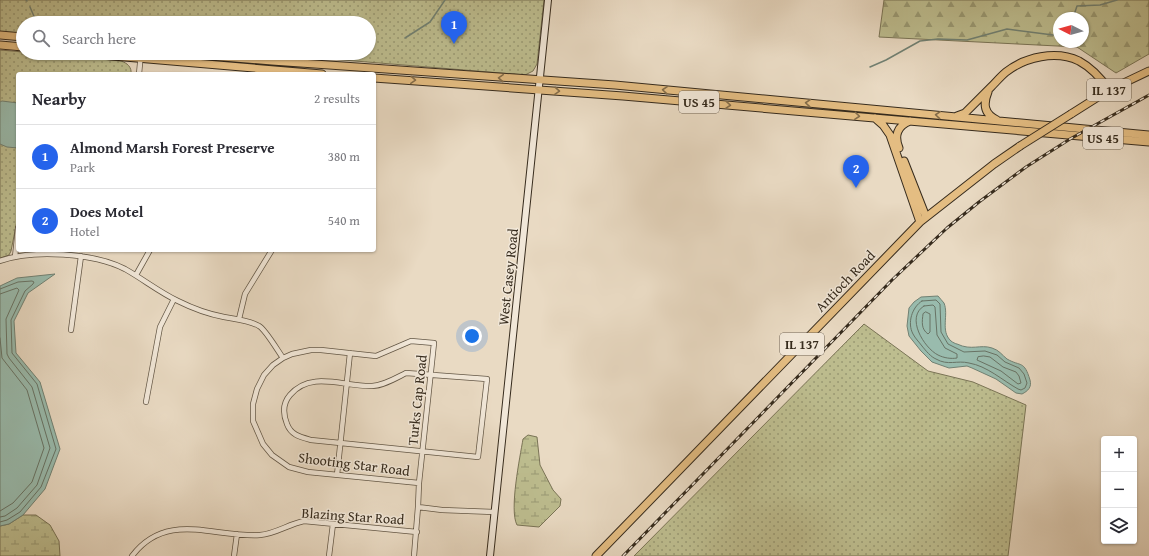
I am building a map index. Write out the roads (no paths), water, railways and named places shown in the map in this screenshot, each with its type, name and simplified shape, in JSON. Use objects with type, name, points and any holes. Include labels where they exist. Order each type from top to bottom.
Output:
[{"type":"main road","name":"West Casey Road","points":[[490,556],[540,90],[548,0]]},
{"type":"main road","points":[[0,35],[16,36]]},
{"type":"main road","points":[[0,45],[16,46]]},
{"type":"main road","points":[[955,116],[965,113],[1006,72],[1023,62],[1038,58],[1051,56],[1077,60],[1089,67],[1102,79],[1109,90]]},
{"type":"main road","points":[[180,60],[302,72]]},
{"type":"main road","name":"US 45","points":[[268,60],[615,85],[1149,135]]},
{"type":"main road","name":"Antioch Road","points":[[596,556],[923,220],[994,164],[1020,146],[1109,90],[1149,72]]},
{"type":"main road","name":"US 45","points":[[376,78],[540,90],[1149,142]]},
{"type":"main road","points":[[988,90],[985,108],[991,117],[999,120]]},
{"type":"main road","points":[[875,118],[883,125],[890,135],[923,220]]},
{"type":"main road","points":[[911,121],[904,123],[898,130],[896,137],[923,220]]},
{"type":"street","points":[[139,72],[140,60]]},
{"type":"street","points":[[15,257],[16,247]]},
{"type":"street","points":[[136,275],[149,252]]},
{"type":"street","points":[[238,319],[245,294],[271,252]]},
{"type":"street","points":[[0,261],[15,257],[37,255],[81,256],[102,260],[136,275],[174,299],[200,310],[260,326],[283,358]]},
{"type":"street","points":[[71,330],[81,256]]},
{"type":"street","points":[[146,402],[160,327],[174,299]]},
{"type":"street","name":"Shooting Star Road","points":[[419,483],[308,472],[289,466],[272,455],[259,438],[254,421],[254,397],[264,375],[273,365],[283,358],[301,351],[311,350],[376,356],[411,341],[434,343]]},
{"type":"street","name":"Turks Cap Road","points":[[414,556],[417,532],[419,483],[434,343]]},
{"type":"street","points":[[337,475],[350,353]]},
{"type":"street","points":[[406,373],[487,379],[478,457],[341,444],[311,440],[296,436],[287,425],[284,410],[287,398],[296,388],[304,383],[314,380],[347,384],[376,386],[406,373]]},
{"type":"street","points":[[418,507],[442,510],[494,512]]},
{"type":"street","name":"Blazing Star Road","points":[[132,556],[149,540],[157,535],[171,530],[196,529],[236,534],[261,535],[269,534],[304,521],[417,532]]},
{"type":"street","points":[[329,556],[333,524]]},
{"type":"street","points":[[234,556],[236,534]]},
{"type":"water","points":[[0,102],[16,103],[16,148],[7,147],[0,144]]},
{"type":"water","points":[[55,274],[28,293],[14,321],[16,353],[40,382],[60,449],[45,489],[23,515],[9,524],[0,526],[0,286],[17,278]]},
{"type":"water","points":[[938,296],[944,303],[946,313],[945,328],[951,341],[967,347],[992,348],[999,351],[1007,359],[1022,365],[1026,369],[1030,380],[1030,387],[1028,390],[1022,394],[1016,393],[996,379],[967,366],[949,368],[932,362],[921,351],[909,336],[907,326],[909,308],[921,297]]},
{"type":"waterway","points":[[405,38],[430,22],[445,0]]},
{"type":"waterway","points":[[1075,12],[1077,6],[1100,5],[1117,0]]},
{"type":"waterway","points":[[30,7],[34,16]]},
{"type":"waterway","points":[[870,67],[920,41],[938,39],[967,40],[1007,29],[1053,35]]},
{"type":"railway","points":[[623,556],[892,280],[947,228],[1026,167],[1070,139],[1149,95]]},
{"type":"place","name":"Almond Marsh Forest Preserve","points":[[454,44]]},
{"type":"place","name":"Does Motel","points":[[856,188]]}]
